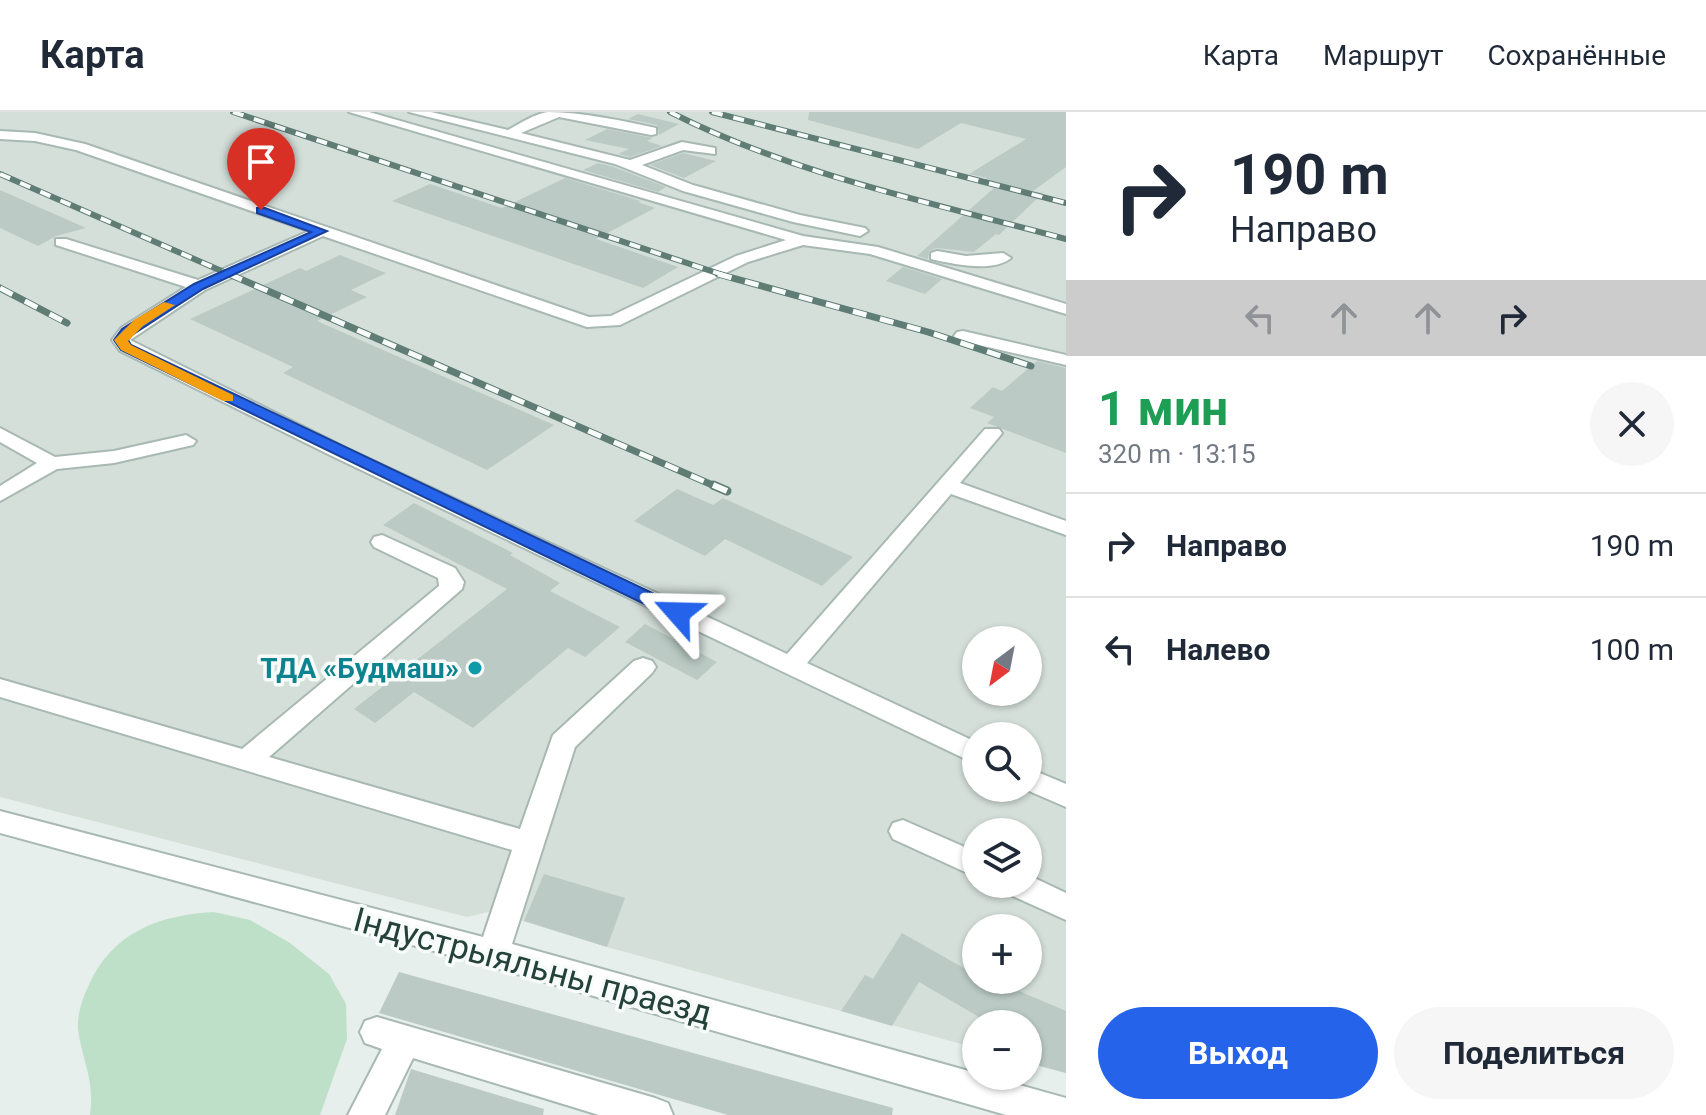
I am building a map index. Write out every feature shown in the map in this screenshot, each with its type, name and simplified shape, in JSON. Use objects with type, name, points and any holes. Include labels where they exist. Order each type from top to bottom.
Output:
[{"type":"street","points":[[355,112],[802,240],[872,250],[1066,309]]},
{"type":"street","points":[[415,112],[629,165],[688,188],[798,219],[845,227],[940,257],[982,262],[1003,258]]},
{"type":"street","points":[[509,135],[535,120],[558,113],[651,131]]},
{"type":"street","points":[[0,135],[44,139],[80,147],[569,318],[600,323],[614,321],[742,259],[802,240]]},
{"type":"street","points":[[629,165],[682,146],[710,151]]},
{"type":"street","points":[[321,231],[199,286],[127,332],[121,340],[126,347],[962,747]]},
{"type":"street","points":[[61,242],[199,286]]},
{"type":"street","points":[[963,336],[1066,360]]},
{"type":"street","points":[[791,666],[992,433]]},
{"type":"street","points":[[0,434],[52,463]]},
{"type":"street","points":[[0,495],[52,463],[114,457],[186,441]]},
{"type":"street","points":[[947,485],[1066,528]]},
{"type":"street","points":[[246,761],[450,589],[452,582],[447,573],[382,542]]},
{"type":"street","points":[[493,953],[563,742],[643,667]]},
{"type":"street","points":[[0,688],[530,844]]},
{"type":"street","points":[[1042,785],[1066,796]]},
{"type":"street","name":"Індустрыяльны праезд","points":[[0,822],[493,953],[1066,1115]]},
{"type":"street","points":[[903,831],[962,858]]},
{"type":"street","points":[[1042,896],[1066,907]]},
{"type":"street","points":[[366,1115],[391,1036],[655,1115]]},
{"type":"shaded area","points":[[0,112],[1066,112],[1066,1073],[1042,1042],[1042,1010],[962,1010],[962,1044],[488,912],[467,917],[0,797]]},
{"type":"green space","points":[[214,912],[250,920],[290,943],[329,974],[346,1004],[347,1039],[320,1115],[90,1115],[89,1081],[78,1024],[84,997],[98,968],[123,940],[139,930],[174,917]]},
{"type":"building","points":[[809,112],[1066,112],[1066,167],[1033,191],[1043,193],[999,235],[996,234],[974,252],[936,248],[929,251],[928,259],[917,256],[994,188],[978,184],[987,178],[969,174],[1026,139],[961,123],[918,149],[808,120]]},
{"type":"building","points":[[638,114],[679,124],[659,135],[657,125],[628,119]]},
{"type":"building","points":[[607,129],[653,138],[647,141],[662,146],[630,157],[618,154],[629,149],[585,140]]},
{"type":"building","points":[[683,153],[716,161],[684,178],[650,165]]},
{"type":"building","points":[[598,163],[666,187],[658,192],[583,170]]},
{"type":"building","points":[[565,178],[655,208],[596,239],[678,267],[643,288],[392,201],[430,184],[502,208]]},
{"type":"building","points":[[0,190],[86,228],[56,236],[38,246],[0,228]]},
{"type":"building","points":[[340,255],[386,273],[351,290],[367,297],[317,321],[554,425],[487,470],[283,373],[293,367],[190,319],[300,268],[306,271]]},
{"type":"building","points":[[903,267],[942,279],[925,294],[886,281]]},
{"type":"building","points":[[1037,361],[1066,368],[1066,453],[987,423],[994,417],[970,408],[993,387],[1002,391]]},
{"type":"building","points":[[677,489],[713,505],[723,498],[853,557],[822,586],[725,539],[705,556],[634,521]]},
{"type":"building","name":"ТДА «Будмаш»","points":[[414,503],[513,553],[510,555],[560,583],[550,591],[620,627],[585,657],[568,648],[473,728],[414,692],[375,723],[354,709],[507,589],[383,525]]},
{"type":"building","points":[[645,624],[717,662],[697,680],[625,642]]},
{"type":"building","points":[[544,874],[625,898],[607,947],[524,921]]},
{"type":"building","points":[[902,933],[962,967],[962,994],[1026,994],[1066,1011],[1066,1073],[1042,1067],[1042,1010],[967,1010],[919,982],[892,1026],[841,1011],[865,975],[873,979]]},
{"type":"building","points":[[399,972],[893,1108],[892,1115],[728,1115],[379,1013]]},
{"type":"building","points":[[411,1069],[544,1109],[543,1115],[395,1115]]},
{"type":"railway","points":[[233,112],[726,276]]},
{"type":"railway","points":[[670,112],[717,134],[815,170],[915,200],[1066,239]]},
{"type":"railway","points":[[712,112],[1066,203]]},
{"type":"railway","points":[[0,174],[233,276]]},
{"type":"railway","points":[[229,274],[717,487]]},
{"type":"railway","points":[[718,274],[928,332],[1031,366]]},
{"type":"railway","points":[[0,288],[67,323]]},
{"type":"railway","points":[[713,485],[727,491]]},
{"type":"slow traffic","points":[[169,305],[139,323],[121,340],[126,347],[228,398]]},
{"type":"place","name":"ТДА «Будмаш»","points":[[475,668]]},
{"type":"route","points":[[261,210],[321,231],[199,286],[127,332],[121,340],[126,347],[678,613]]}]
